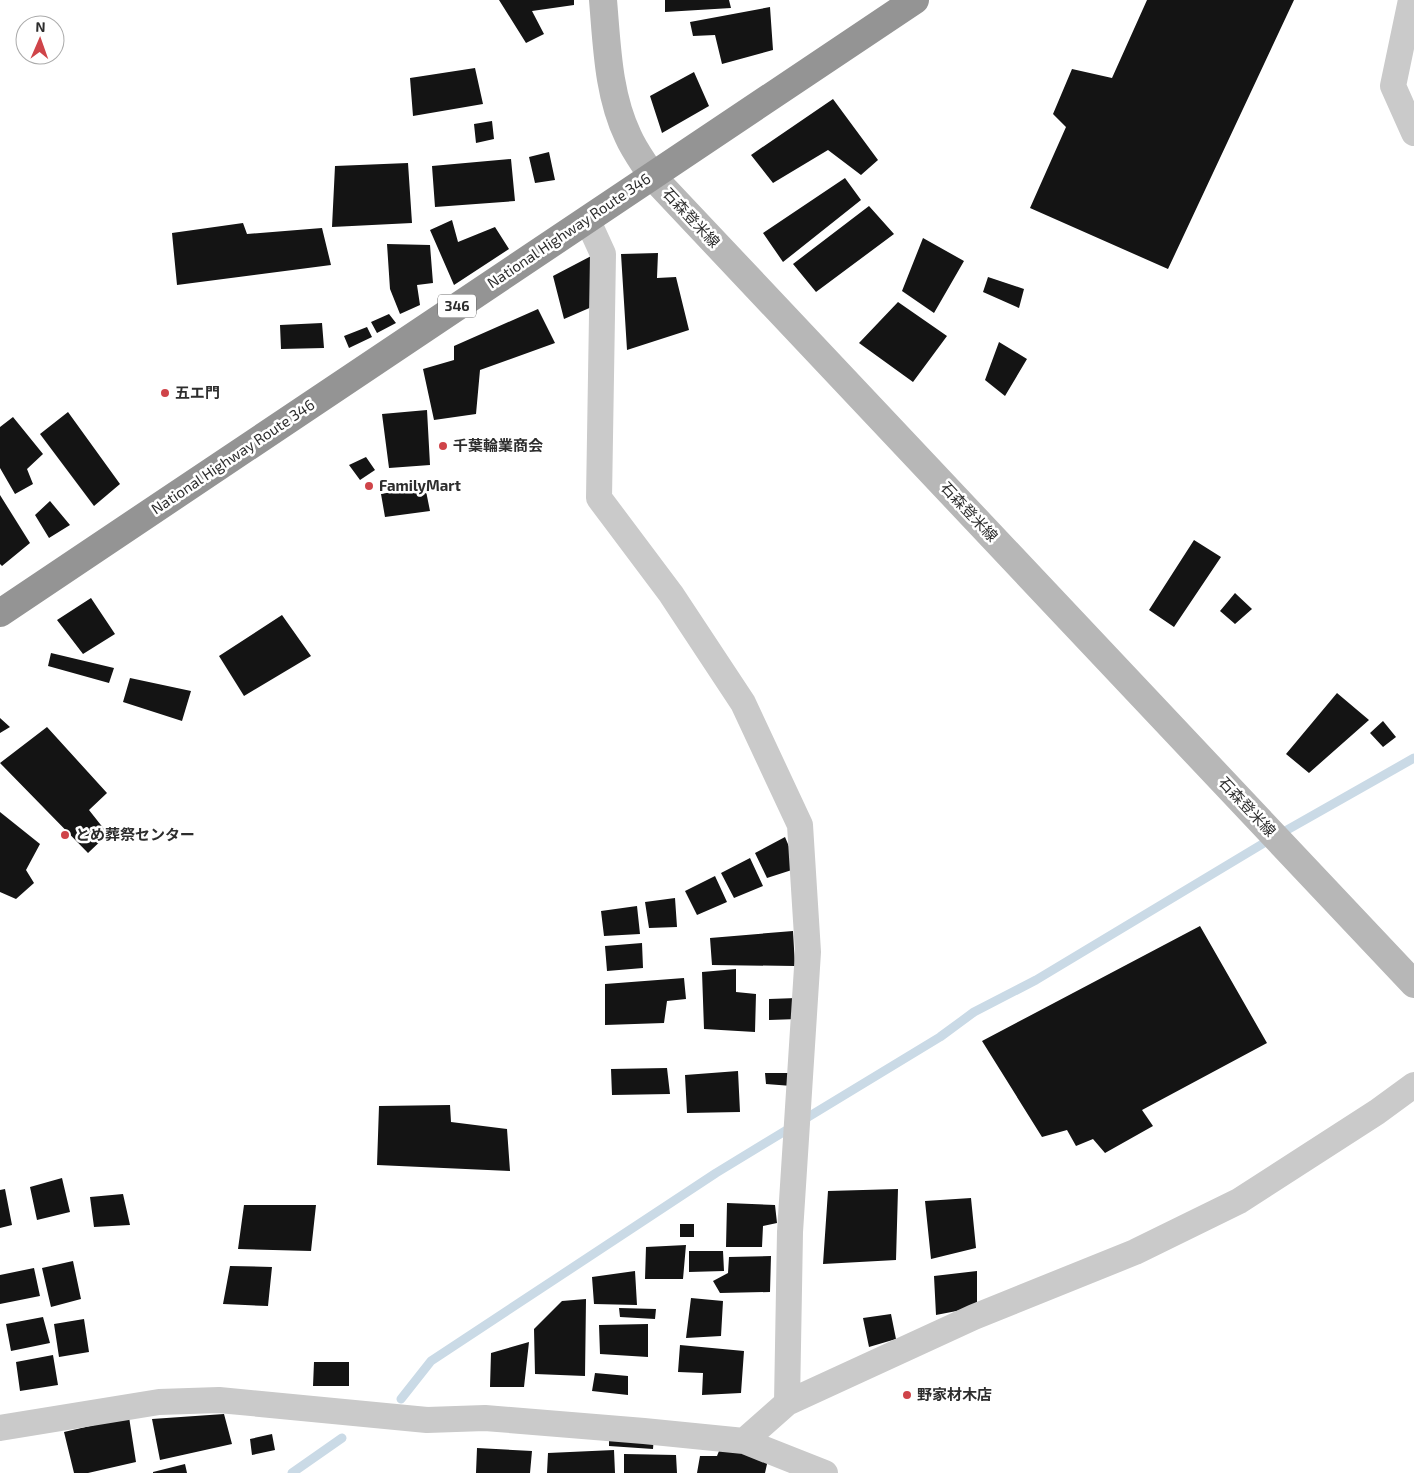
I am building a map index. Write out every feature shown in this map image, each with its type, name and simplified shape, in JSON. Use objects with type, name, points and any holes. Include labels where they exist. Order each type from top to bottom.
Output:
[{"type":"highway","name":"National Highway Route 346","points":[[0,613],[915,0]]},
{"type":"main road","name":"石森登米線","points":[[602,0],[611,83],[617,108],[628,136],[652,176],[1414,984]]},
{"type":"street","points":[[1412,0],[1393,86],[1414,132]]},
{"type":"street","points":[[587,219],[603,254],[599,498],[671,594],[743,703],[800,824],[808,952],[790,1232],[787,1403]]},
{"type":"street","points":[[744,1440],[787,1403],[974,1317],[1135,1252],[1230,1205],[1377,1112],[1414,1085]]},
{"type":"street","points":[[0,1428],[159,1402],[218,1400],[427,1420],[485,1418],[644,1430],[744,1440],[825,1473]]},
{"type":"building","points":[[499,0],[574,0],[574,5],[532,11],[544,34],[526,43]]},
{"type":"building","points":[[665,0],[729,0],[731,8],[665,12]]},
{"type":"building","points":[[1147,0],[1294,0],[1168,269],[1030,208],[1066,127],[1053,114],[1072,69],[1112,78]]},
{"type":"building","points":[[770,7],[773,50],[722,64],[715,35],[693,36],[690,22]]},
{"type":"building","points":[[475,68],[483,104],[413,116],[410,78]]},
{"type":"building","points":[[694,72],[709,106],[662,133],[650,96]]},
{"type":"building","points":[[833,99],[878,160],[861,175],[828,150],[773,183],[751,155]]},
{"type":"building","points":[[492,121],[494,139],[476,143],[474,124]]},
{"type":"building","points":[[549,152],[555,180],[535,183],[529,157]]},
{"type":"building","points":[[511,159],[515,201],[435,207],[432,166]]},
{"type":"building","points":[[408,163],[412,223],[332,227],[335,166]]},
{"type":"building","points":[[845,178],[861,200],[783,262],[763,233]]},
{"type":"building","points":[[869,206],[894,234],[816,292],[793,264]]},
{"type":"building","points":[[452,220],[458,242],[495,227],[509,249],[454,285],[430,230]]},
{"type":"building","points":[[243,223],[247,234],[322,228],[331,265],[177,285],[172,233]]},
{"type":"building","points":[[923,238],[964,261],[934,313],[902,291]]},
{"type":"building","points":[[387,244],[430,245],[433,283],[417,285],[420,305],[400,314],[390,289]]},
{"type":"building","points":[[658,253],[657,278],[676,277],[689,330],[627,350],[621,254]]},
{"type":"building","points":[[595,254],[594,306],[564,319],[553,276]]},
{"type":"building","points":[[988,277],[1024,289],[1019,308],[983,292]]},
{"type":"building","points":[[898,302],[947,336],[913,382],[859,343]]},
{"type":"building","points":[[538,309],[555,343],[480,370],[476,414],[434,420],[423,369],[454,360],[454,346]]},
{"type":"building","points":[[389,314],[396,323],[377,333],[371,322]]},
{"type":"building","points":[[322,323],[324,348],[281,349],[280,325]]},
{"type":"building","points":[[367,327],[372,337],[349,348],[344,336]]},
{"type":"building","points":[[999,342],[1027,359],[1005,396],[985,380]]},
{"type":"building","points":[[427,410],[430,465],[389,468],[382,414]]},
{"type":"building","points":[[68,412],[120,484],[94,506],[40,434]]},
{"type":"building","points":[[13,417],[43,454],[27,469],[33,484],[15,494],[0,468],[0,427]]},
{"type":"building","points":[[366,457],[375,470],[360,480],[349,465]]},
{"type":"building","points":[[425,486],[430,511],[385,517],[381,494]]},
{"type":"building","points":[[0,495],[30,543],[2,566],[0,564]]},
{"type":"building","points":[[50,501],[70,525],[49,538],[35,515]]},
{"type":"building","points":[[1194,540],[1221,557],[1174,627],[1149,610]]},
{"type":"building","points":[[1235,593],[1252,609],[1235,624],[1220,611]]},
{"type":"building","points":[[91,598],[115,634],[83,654],[57,620]]},
{"type":"building","points":[[282,615],[311,656],[244,696],[219,656]]},
{"type":"building","points":[[51,653],[114,668],[109,683],[48,666]]},
{"type":"building","points":[[130,678],[191,691],[182,721],[123,702]]},
{"type":"building","points":[[1337,693],[1369,720],[1309,773],[1286,754]]},
{"type":"building","points":[[0,718],[10,727],[0,733]]},
{"type":"building","points":[[1383,721],[1396,737],[1383,747],[1370,733]]},
{"type":"building","points":[[47,727],[107,793],[89,810],[108,834],[88,853],[0,763]]},
{"type":"building","points":[[0,812],[40,844],[26,870],[34,883],[16,899],[0,892]]},
{"type":"building","points":[[785,837],[798,868],[767,878],[755,853]]},
{"type":"building","points":[[750,858],[763,886],[734,898],[721,873]]},
{"type":"building","points":[[715,876],[727,902],[697,915],[685,891]]},
{"type":"building","points":[[675,898],[677,927],[649,928],[645,902]]},
{"type":"building","points":[[637,906],[640,934],[604,936],[601,911]]},
{"type":"building","points":[[1200,926],[1267,1043],[1142,1110],[1153,1126],[1105,1153],[1093,1139],[1076,1146],[1067,1130],[1042,1137],[982,1041]]},
{"type":"building","points":[[793,931],[795,966],[712,965],[710,938]]},
{"type":"building","points":[[642,943],[643,968],[607,971],[605,946]]},
{"type":"building","points":[[736,969],[736,992],[756,994],[755,1032],[704,1029],[702,972]]},
{"type":"building","points":[[684,978],[686,999],[667,1001],[664,1023],[605,1025],[605,984]]},
{"type":"building","points":[[797,998],[798,1019],[769,1020],[769,999]]},
{"type":"building","points":[[667,1068],[670,1094],[612,1095],[611,1069]]},
{"type":"building","points":[[738,1071],[740,1112],[687,1113],[685,1075]]},
{"type":"building","points":[[765,1073],[789,1073],[792,1086],[766,1084]]},
{"type":"building","points":[[450,1105],[451,1122],[507,1129],[510,1171],[377,1165],[379,1106]]},
{"type":"building","points":[[62,1178],[70,1212],[37,1220],[30,1187]]},
{"type":"building","points":[[5,1189],[12,1225],[0,1228],[0,1190]]},
{"type":"building","points":[[898,1189],[896,1260],[823,1264],[828,1191]]},
{"type":"building","points":[[123,1194],[130,1225],[94,1227],[90,1197]]},
{"type":"building","points":[[971,1198],[976,1248],[931,1259],[925,1201]]},
{"type":"building","points":[[727,1203],[775,1205],[777,1223],[763,1226],[762,1247],[726,1247]]},
{"type":"building","points":[[244,1205],[316,1205],[311,1251],[238,1249]]},
{"type":"building","points":[[680,1224],[694,1224],[694,1237],[680,1237]]},
{"type":"building","points":[[686,1245],[683,1279],[645,1279],[646,1247]]},
{"type":"building","points":[[689,1251],[723,1251],[724,1271],[689,1272]]},
{"type":"building","points":[[771,1256],[770,1292],[720,1293],[713,1281],[728,1273],[729,1257]]},
{"type":"building","points":[[73,1261],[81,1299],[51,1307],[42,1268]]},
{"type":"building","points":[[230,1266],[272,1267],[268,1306],[223,1304]]},
{"type":"building","points":[[34,1268],[40,1296],[0,1304],[0,1275]]},
{"type":"building","points":[[635,1271],[637,1305],[594,1304],[592,1277]]},
{"type":"building","points":[[977,1271],[977,1307],[936,1315],[934,1276]]},
{"type":"building","points":[[691,1298],[723,1301],[721,1336],[686,1338]]},
{"type":"building","points":[[586,1299],[585,1376],[535,1374],[534,1329],[562,1301]]},
{"type":"building","points":[[619,1308],[656,1309],[655,1319],[620,1317]]},
{"type":"building","points":[[891,1314],[896,1339],[869,1347],[863,1318]]},
{"type":"building","points":[[43,1317],[50,1343],[11,1351],[6,1324]]},
{"type":"building","points":[[84,1319],[89,1352],[59,1357],[54,1324]]},
{"type":"building","points":[[648,1324],[648,1357],[600,1354],[599,1325]]},
{"type":"building","points":[[529,1342],[524,1387],[490,1387],[491,1353]]},
{"type":"building","points":[[680,1345],[744,1351],[741,1393],[702,1395],[703,1373],[678,1372]]},
{"type":"building","points":[[53,1355],[58,1385],[20,1391],[16,1362]]},
{"type":"building","points":[[314,1362],[349,1362],[349,1386],[313,1386]]},
{"type":"building","points":[[595,1373],[628,1376],[628,1395],[592,1391]]},
{"type":"building","points":[[224,1414],[232,1444],[160,1460],[152,1419]]},
{"type":"building","points":[[129,1417],[136,1462],[88,1473],[74,1473],[64,1432]]},
{"type":"building","points":[[609,1433],[654,1436],[653,1449],[609,1446]]},
{"type":"building","points":[[272,1434],[275,1450],[252,1455],[250,1439]]},
{"type":"building","points":[[721,1446],[774,1456],[767,1464],[765,1473],[697,1473],[700,1456],[717,1456]]},
{"type":"building","points":[[477,1448],[532,1451],[530,1473],[476,1473]]},
{"type":"building","points":[[614,1450],[615,1473],[547,1473],[548,1453]]},
{"type":"building","points":[[624,1454],[676,1455],[677,1473],[624,1473]]},
{"type":"building","points":[[185,1464],[187,1473],[153,1473],[153,1472]]},
{"type":"waterway","points":[[401,1399],[431,1361],[716,1173],[940,1037],[974,1012],[1036,980],[1264,843],[1414,758]]},
{"type":"waterway","points":[[292,1473],[342,1438]]},
{"type":"place","name":"五エ門","points":[[165,393]]},
{"type":"place","name":"千葉輪業商会","points":[[443,446]]},
{"type":"place","name":"FamilyMart","points":[[369,486]]},
{"type":"place","name":"とめ葬祭センター","points":[[65,835]]},
{"type":"place","name":"野家材木店","points":[[907,1395]]}]
